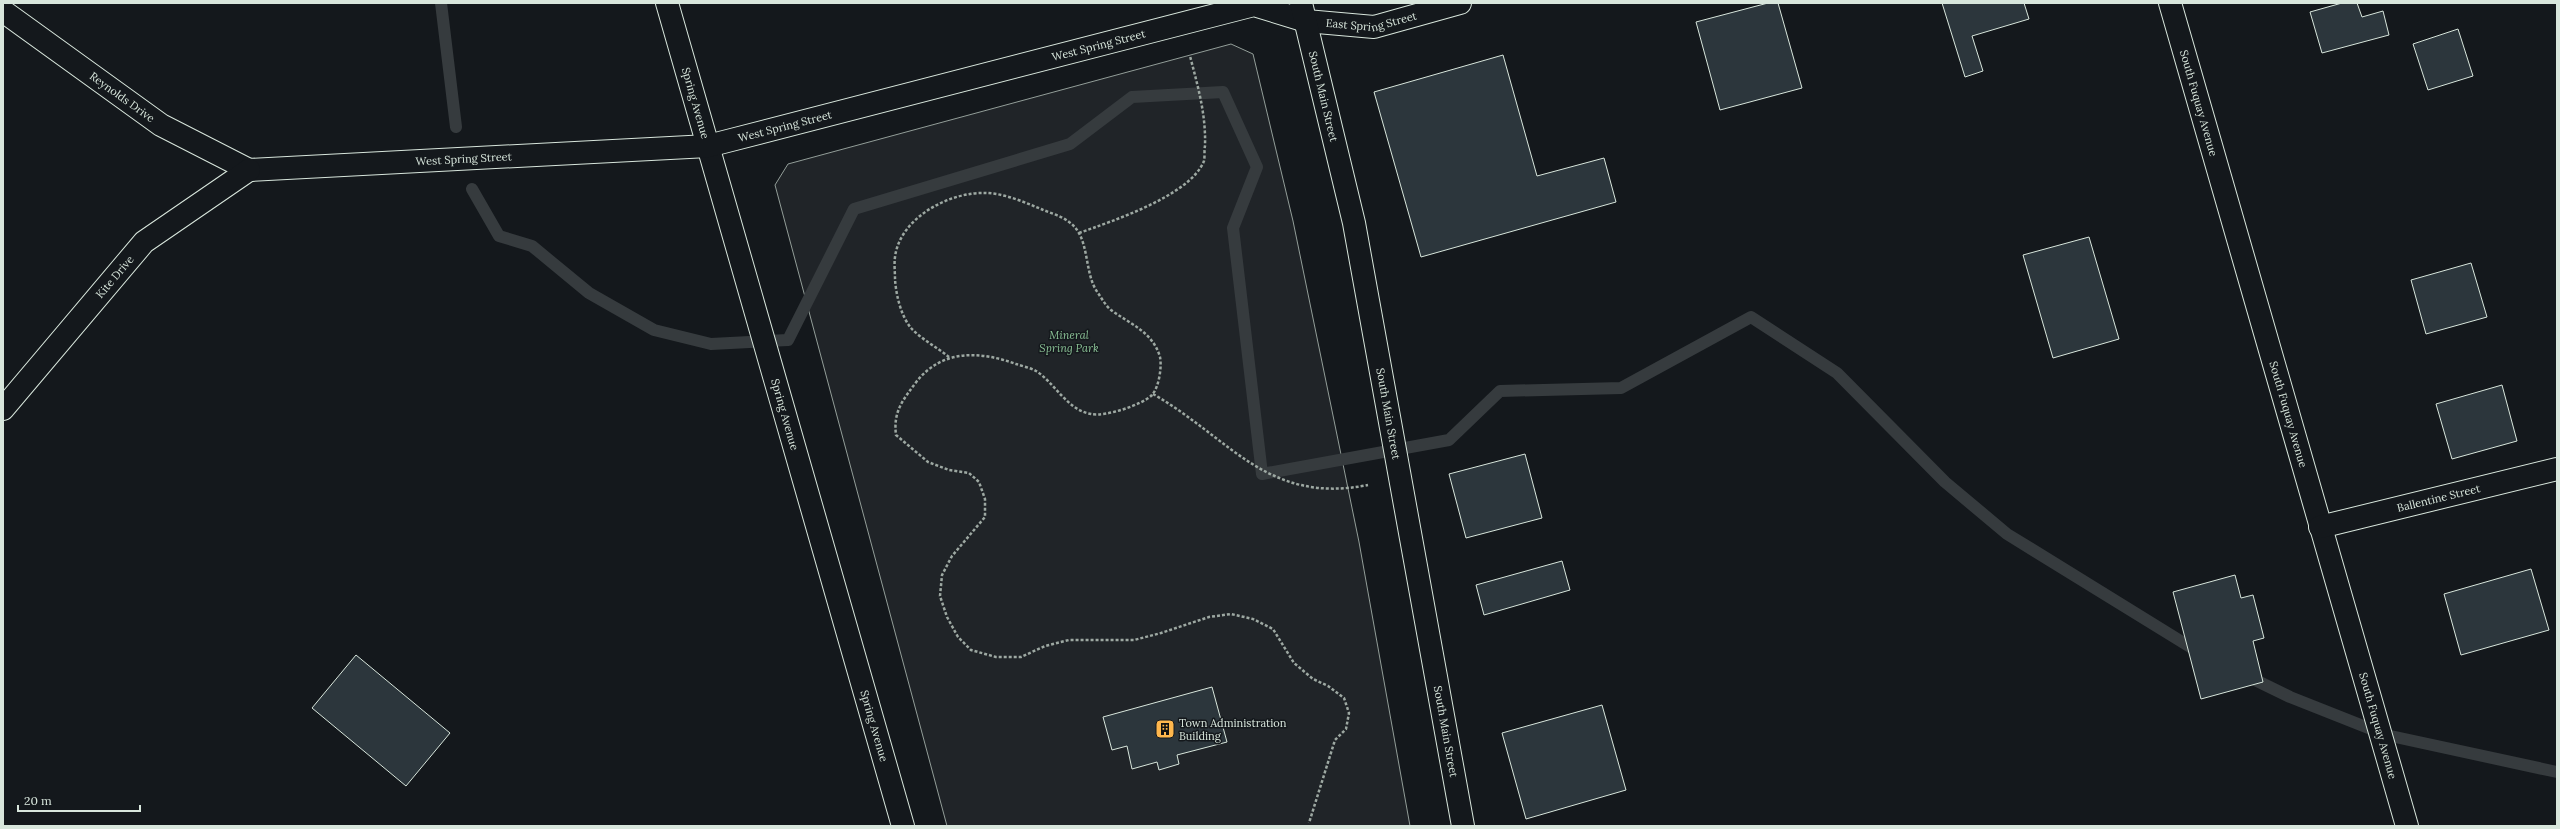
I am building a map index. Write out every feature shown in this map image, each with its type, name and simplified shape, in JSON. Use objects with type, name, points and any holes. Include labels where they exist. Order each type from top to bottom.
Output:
[{"type":"street","name":"Spring Avenue","points":[[668,3],[903,826]]},
{"type":"street","name":"East Spring Street","points":[[1303,12],[1374,27],[1460,3]]},
{"type":"street","name":"South Fuquay Avenue","points":[[2170,3],[2407,826]]},
{"type":"street","name":"West Spring Street","points":[[249,170],[708,146],[1254,5],[1303,12]]},
{"type":"street","name":"Reynolds Drive","points":[[3,11],[161,125],[249,170]]},
{"type":"street","name":"South Main Street","points":[[1303,12],[1354,223],[1463,826]]},
{"type":"street","name":"Kite Drive","points":[[3,409],[144,242],[249,170]]},
{"type":"street","name":"Ballentine Street","points":[[2320,527],[2557,469]]},
{"type":"path","points":[[1079,233],[1121,219],[1156,202],[1190,180],[1204,161],[1204,109],[1181,24]]},
{"type":"path","points":[[949,357],[912,329],[901,310],[896,284],[895,256],[905,233],[920,217],[943,200],[963,195],[988,192],[1016,198],[1069,221],[1079,233],[1095,289],[1110,309],[1149,335],[1160,358],[1159,379],[1153,394],[1129,407],[1114,412],[1090,414],[1069,403],[1036,371],[998,357],[975,353],[949,357],[926,371],[902,400],[894,420],[896,435],[906,446],[928,462],[949,470],[969,473],[979,482],[985,499],[985,517],[952,556],[942,575],[940,596],[947,617],[958,636],[972,650],[996,657],[1021,657],[1045,646],[1069,640],[1134,640],[1161,633],[1209,617],[1231,614],[1253,619],[1273,629],[1294,663],[1313,680],[1328,686],[1344,698],[1349,713],[1346,728],[1335,740],[1309,823]]},
{"type":"path","points":[[1153,394],[1177,408],[1253,466],[1292,484],[1324,489],[1363,486],[1400,479]]},
{"type":"green space","name":"Mineral Spring Park","points":[[1231,44],[1253,54],[1293,221],[1359,542],[1410,826],[947,826],[775,185],[788,164]]},
{"type":"building","points":[[1768,3],[1778,3],[1802,88],[1720,110],[1696,22]]},
{"type":"building","points":[[1942,3],[2024,3],[2029,19],[1972,36],[1983,71],[1965,77]]},
{"type":"building","points":[[2342,3],[2357,3],[2362,17],[2383,11],[2389,35],[2322,53],[2310,12]]},
{"type":"building","points":[[2458,29],[2473,76],[2428,90],[2413,44]]},
{"type":"building","points":[[1503,55],[1537,176],[1604,158],[1616,202],[1421,257],[1374,92]]},
{"type":"building","points":[[2089,237],[2119,339],[2053,358],[2023,255]]},
{"type":"building","points":[[2471,263],[2487,317],[2426,334],[2411,280]]},
{"type":"building","points":[[2502,385],[2517,441],[2452,459],[2436,404]]},
{"type":"building","points":[[1525,454],[1542,518],[1466,538],[1449,474]]},
{"type":"building","points":[[1562,561],[1570,590],[1484,615],[1476,585]]},
{"type":"building","points":[[2531,569],[2549,630],[2461,655],[2444,594]]},
{"type":"building","points":[[2235,575],[2241,598],[2253,595],[2264,638],[2253,641],[2263,682],[2201,699],[2173,592]]},
{"type":"building","points":[[356,655],[450,733],[406,786],[312,708]]},
{"type":"building","name":"Town Administration Building","points":[[1212,687],[1227,742],[1177,755],[1179,764],[1159,770],[1157,762],[1132,769],[1127,746],[1112,750],[1103,717]]},
{"type":"building","points":[[1602,705],[1626,790],[1526,819],[1502,733]]},
{"type":"waterway","points":[[441,3],[456,127]]},
{"type":"waterway","points":[[472,189],[499,236],[532,246],[589,293],[654,330],[711,344],[788,340],[854,209],[1070,144],[1132,97],[1223,92],[1257,167],[1233,228],[1262,474],[1449,440],[1500,391],[1621,388],[1751,317],[1837,373],[1945,482],[2007,534],[2200,653]]},
{"type":"waterway","points":[[2247,676],[2290,697],[2386,735],[2557,772]]},
{"type":"place","name":"Town Administration Building","points":[[1165,729]]}]
